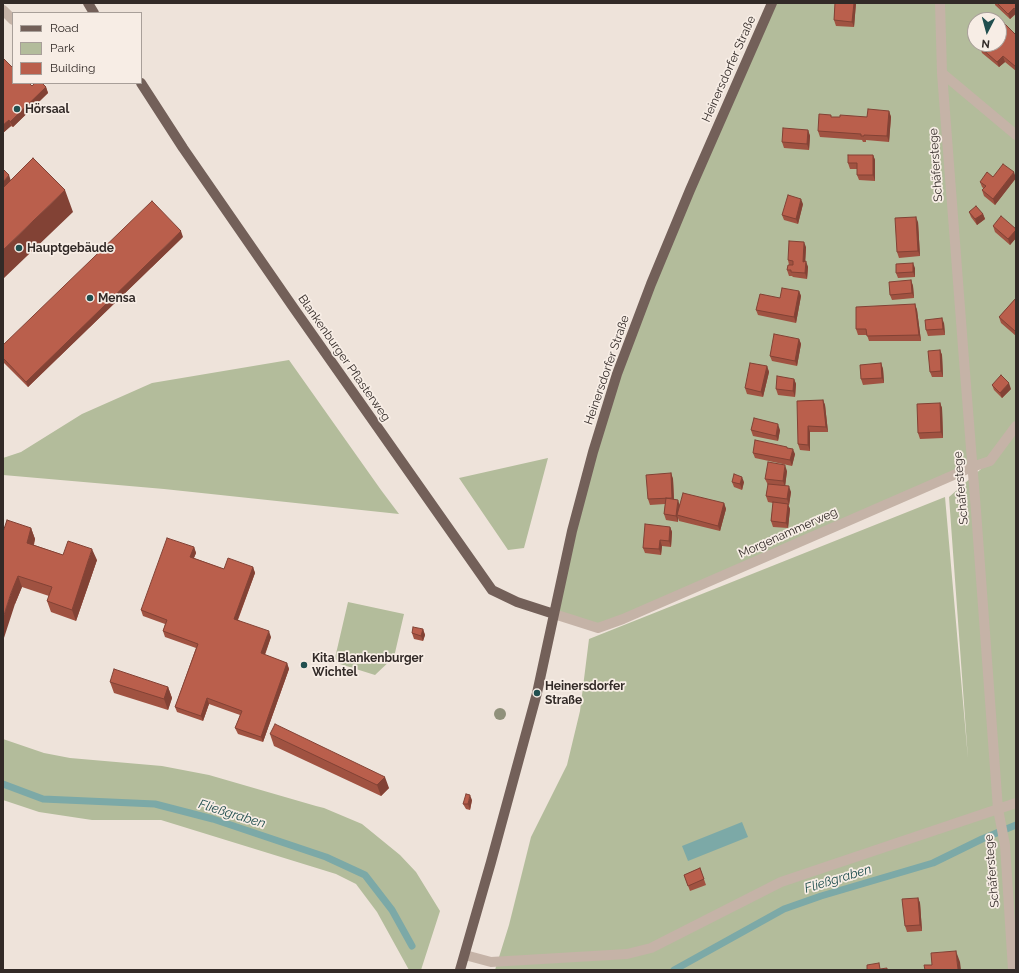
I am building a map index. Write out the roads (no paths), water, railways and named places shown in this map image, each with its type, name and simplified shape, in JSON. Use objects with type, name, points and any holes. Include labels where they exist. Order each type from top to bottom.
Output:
[{"type":"main road","points":[[88,3],[93,12]]},
{"type":"main road","name":"Heinersdorfer Straße","points":[[460,970],[537,693],[572,531],[593,452],[617,374],[651,284],[687,197],[772,3]]},
{"type":"main road","name":"Blankenburger Pflasterweg","points":[[142,84],[183,148],[293,307],[492,590],[517,602],[554,614]]},
{"type":"lane","name":"Schäferstege","points":[[940,3],[942,73],[998,813],[1004,842],[1013,970]]},
{"type":"lane","points":[[3,10],[12,19]]},
{"type":"lane","points":[[942,73],[1016,135]]},
{"type":"lane","name":"Morgenammerweg","points":[[554,614],[598,628],[623,619],[972,467],[990,461],[1016,426]]},
{"type":"lane","points":[[465,955],[491,962],[627,954],[651,948],[780,882],[983,814],[998,813],[1016,803]]},
{"type":"water","points":[[742,822],[748,837],[688,861],[682,846]]},
{"type":"waterway","name":"Fließgraben","points":[[3,784],[43,799],[155,804],[213,819],[326,857],[365,875],[392,910],[412,946]]},
{"type":"waterway","name":"Fließgraben","points":[[674,970],[784,909],[821,896],[933,863],[982,839],[1016,825]]},
{"type":"place","name":"Hörsaal","points":[[17,109]]},
{"type":"place","name":"Hauptgebäude","points":[[19,248]]},
{"type":"place","name":"Mensa","points":[[90,298]]},
{"type":"place","name":"Kita Blankenburger Wichtel","points":[[304,665]]},
{"type":"place","name":"Heinersdorfer Straße","points":[[537,693]]}]
